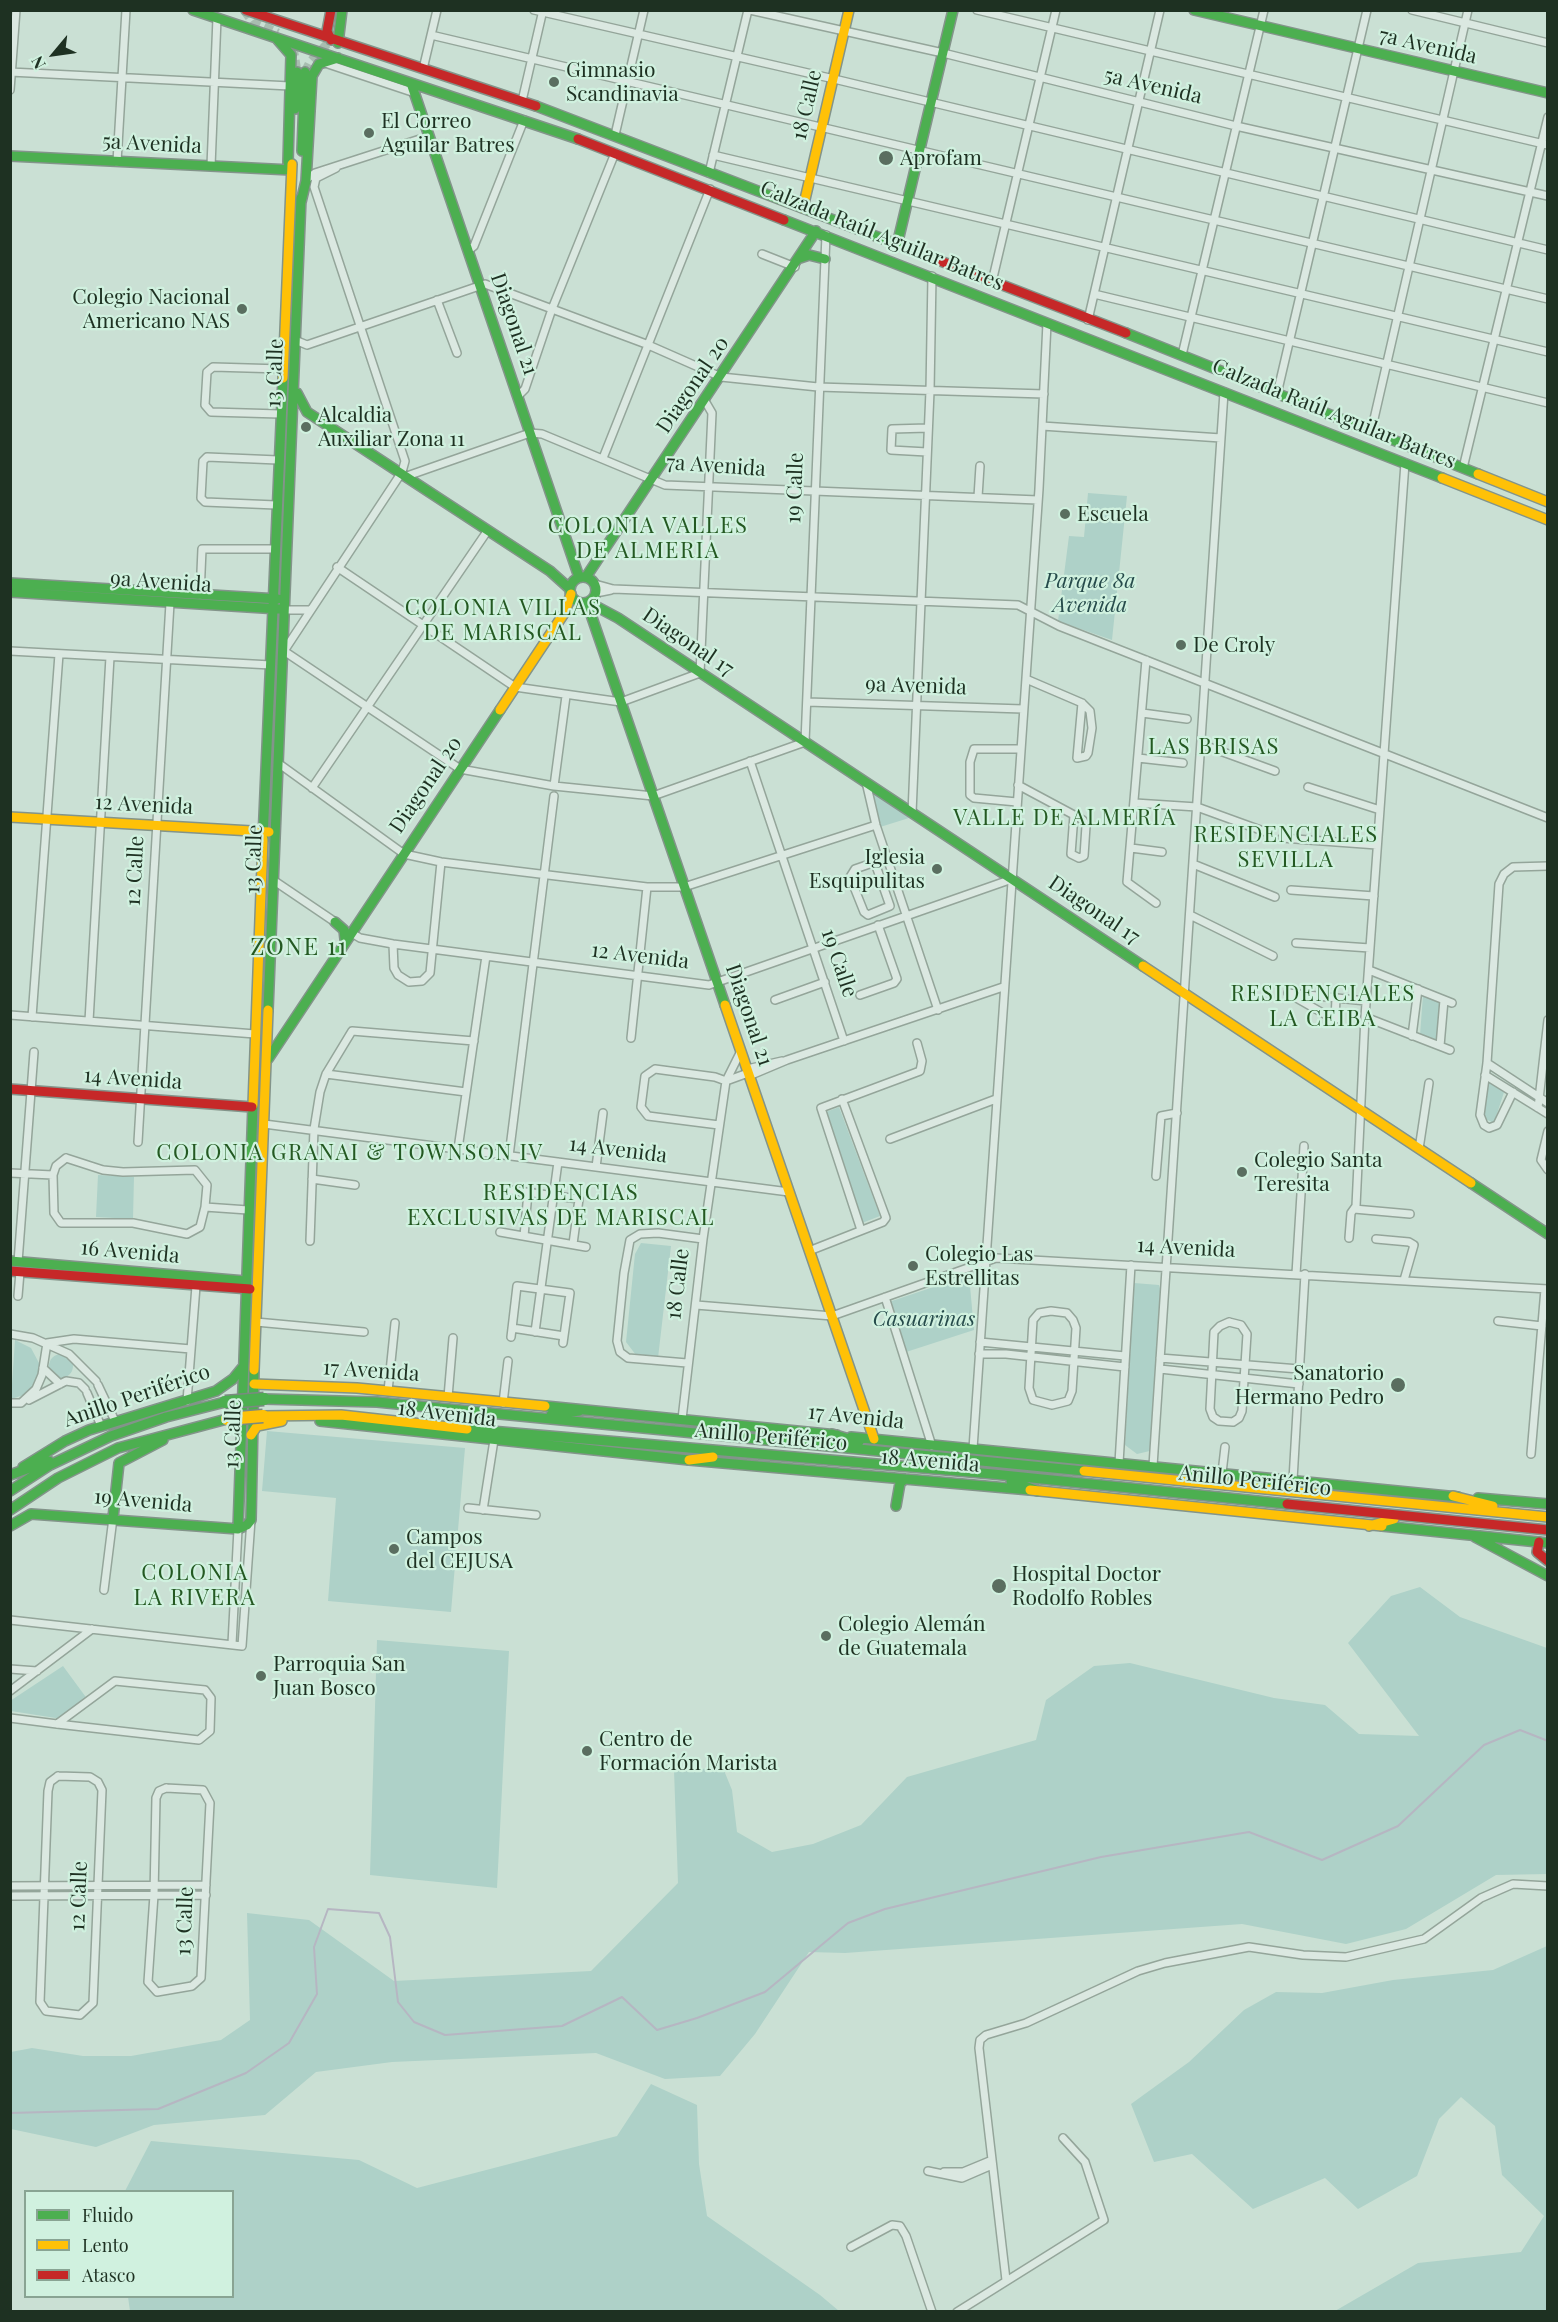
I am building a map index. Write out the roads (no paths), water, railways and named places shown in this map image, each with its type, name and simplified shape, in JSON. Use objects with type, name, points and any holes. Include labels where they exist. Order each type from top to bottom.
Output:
[{"type":"main road","name":"Calzada Raúl Aguilar Batres","points":[[193,10],[338,58],[413,88],[524,120],[615,153],[1548,520]]},
{"type":"main road","name":"Calzada Raúl Aguilar Batres","points":[[246,10],[522,101],[615,135],[1182,355],[1371,433],[1548,502]]},
{"type":"main road","points":[[331,10],[327,31],[335,41]]},
{"type":"main road","points":[[334,24],[337,10]]},
{"type":"main road","points":[[335,41],[342,10]]},
{"type":"main road","name":"18 Calle","points":[[803,208],[849,10]]},
{"type":"main road","points":[[897,245],[953,10]]},
{"type":"main road","name":"7a Avenida","points":[[1194,10],[1548,93]]},
{"type":"main road","points":[[276,38],[291,55],[288,162],[291,170]]},
{"type":"main road","points":[[301,202],[310,182],[312,76],[323,62],[338,58]]},
{"type":"main road","name":"13 Calle","points":[[238,1529],[255,1034],[269,832],[271,664],[279,604],[296,340],[301,202],[301,72],[291,170],[276,505],[275,549],[279,604],[284,651],[278,762],[269,832],[273,880],[251,1435],[251,1520]]},
{"type":"main road","name":"Diagonal 21","points":[[413,88],[585,590],[594,625],[874,1439]]},
{"type":"main road","name":"5a Avenida","points":[[10,156],[291,170]]},
{"type":"main road","name":"Diagonal 20","points":[[254,1079],[266,1065],[353,933],[359,920],[565,612],[585,590],[601,559],[798,262],[821,233]]},
{"type":"main road","points":[[798,262],[809,255],[825,259]]},
{"type":"main road","name":"Diagonal 17","points":[[294,382],[298,400],[307,412],[405,474],[549,571],[585,590],[618,618]]},
{"type":"main road","name":"9a Avenida","points":[[10,583],[200,594],[279,604]]},
{"type":"main road","name":"Diagonal 17","points":[[585,590],[605,611],[1548,1234]]},
{"type":"main road","name":"9a Avenida","points":[[10,592],[170,603],[279,604]]},
{"type":"main road","points":[[594,625],[598,615],[605,611]]},
{"type":"main road","name":"12 Avenida","points":[[10,817],[269,832]]},
{"type":"main road","points":[[335,922],[345,933],[341,948]]},
{"type":"main road","name":"Diagonal 20","points":[[266,1065],[353,933]]},
{"type":"main road","name":"14 Avenida","points":[[10,1089],[252,1107]]},
{"type":"main road","name":"16 Avenida","points":[[15,1266],[245,1286]]},
{"type":"main road","name":"16 Avenida","points":[[15,1266],[196,1286],[245,1286]]},
{"type":"main road","points":[[245,1286],[253,1285],[258,1267]]},
{"type":"main road","name":"Anillo Periférico","points":[[10,1475],[65,1441],[101,1426],[187,1401],[225,1386],[242,1368]]},
{"type":"main road","name":"17 Avenida","points":[[254,1384],[388,1391],[1453,1496]]},
{"type":"main road","name":"Anillo Periférico","points":[[10,1491],[83,1448],[138,1425],[225,1402],[264,1399],[377,1402],[886,1450],[1241,1488],[1548,1517]]},
{"type":"main road","points":[[532,1418],[579,1411]]},
{"type":"main road","name":"Anillo Periférico","points":[[10,1510],[58,1478],[118,1448],[227,1419],[341,1415],[735,1454],[993,1474],[1548,1530]]},
{"type":"main road","name":"18 Avenida","points":[[251,1435],[257,1426],[267,1422],[340,1421],[689,1461],[884,1476],[1467,1534]]},
{"type":"main road","points":[[457,1428],[498,1440]]},
{"type":"main road","points":[[113,1518],[119,1463],[183,1431]]},
{"type":"main road","points":[[832,1434],[886,1450]]},
{"type":"main road","points":[[10,1475],[83,1448]]},
{"type":"main road","points":[[689,1461],[735,1454]]},
{"type":"main road","points":[[993,1474],[1038,1491]]},
{"type":"main road","points":[[897,1506],[900,1483],[905,1479]]},
{"type":"main road","points":[[1241,1488],[1293,1480]]},
{"type":"main road","points":[[1453,1496],[1548,1503]]},
{"type":"main road","points":[[1453,1496],[1532,1516]]},
{"type":"main road","name":"19 Avenida","points":[[10,1526],[28,1514],[113,1518],[238,1529]]},
{"type":"main road","points":[[1369,1526],[1386,1520],[1418,1517]]},
{"type":"main road","points":[[238,1529],[247,1526],[251,1520]]},
{"type":"main road","points":[[1467,1534],[1543,1543],[1537,1552],[1548,1561]]},
{"type":"main road","points":[[1467,1534],[1547,1572]]},
{"type":"street","points":[[10,90],[16,10]]},
{"type":"street","points":[[117,162],[126,10]]},
{"type":"street","points":[[422,69],[437,10]]},
{"type":"street","points":[[534,10],[834,79],[1548,250]]},
{"type":"street","points":[[615,135],[644,10]]},
{"type":"street","points":[[709,173],[749,10]]},
{"type":"street","name":"5a Avenida","points":[[749,10],[943,53],[1040,79],[1334,149],[1548,196]]},
{"type":"street","points":[[977,10],[1544,144]]},
{"type":"street","points":[[992,282],[1056,10]]},
{"type":"street","points":[[1088,320],[1160,10]]},
{"type":"street","points":[[1182,355],[1263,10]]},
{"type":"street","points":[[1276,394],[1367,10]]},
{"type":"street","points":[[1412,10],[1548,43]]},
{"type":"street","points":[[1371,433],[1468,10]]},
{"type":"street","points":[[522,101],[543,12]]},
{"type":"street","points":[[211,166],[217,18]]},
{"type":"street","points":[[431,35],[1548,299]]},
{"type":"street","name":"Calzada Raúl Aguilar Batres","points":[[323,62],[413,88]]},
{"type":"street","points":[[11,72],[290,86]]},
{"type":"street","points":[[1462,468],[1529,192],[1544,144],[1548,117]]},
{"type":"street","points":[[469,250],[474,246],[524,120]]},
{"type":"street","points":[[405,474],[405,461],[362,326],[310,182],[315,173],[420,139],[430,140]]},
{"type":"street","points":[[518,396],[525,389],[552,309],[615,153]]},
{"type":"street","points":[[713,155],[1548,352]]},
{"type":"street","points":[[603,458],[646,344],[710,189]]},
{"type":"street","name":"19 Calle","points":[[805,742],[825,259],[821,233]]},
{"type":"street","points":[[762,254],[798,262]]},
{"type":"street","points":[[912,813],[930,391],[932,276]]},
{"type":"street","points":[[296,340],[308,345],[481,285],[495,286],[646,344],[721,377],[818,387],[1044,394]]},
{"type":"street","points":[[1094,294],[1548,403]]},
{"type":"street","points":[[437,300],[457,353]]},
{"type":"street","points":[[973,1449],[1038,500],[1047,322]]},
{"type":"street","points":[[280,414],[207,410],[209,369],[282,369]]},
{"type":"street","points":[[1153,1466],[1224,392]]},
{"type":"street","points":[[337,567],[515,687],[621,702],[700,673],[712,413],[705,401]]},
{"type":"street","points":[[1042,426],[1221,438]]},
{"type":"street","points":[[927,452],[891,450],[892,429],[928,428]]},
{"type":"street","points":[[530,434],[405,474],[337,567],[284,651],[460,769],[554,786],[653,796],[805,742]]},
{"type":"street","name":"7a Avenida","points":[[530,434],[542,434],[665,485],[1038,500]]},
{"type":"street","points":[[276,505],[202,500],[204,459],[278,460]]},
{"type":"street","points":[[1349,1238],[1351,1213],[1354,1209],[1366,1001],[1405,463]]},
{"type":"street","points":[[978,497],[980,466]]},
{"type":"street","points":[[312,788],[488,530]]},
{"type":"street","points":[[200,594],[202,549],[275,549]]},
{"type":"street","points":[[585,590],[704,592],[1018,605],[1059,626],[1548,818]]},
{"type":"street","name":"12 Calle","points":[[138,1142],[170,603]]},
{"type":"street","name":"9a Avenida","points":[[279,604],[309,610]]},
{"type":"street","points":[[10,651],[271,664]]},
{"type":"street","points":[[32,1017],[59,654]]},
{"type":"street","points":[[89,1021],[110,657]]},
{"type":"street","points":[[1146,660],[1127,882],[1156,903]]},
{"type":"street","points":[[1026,679],[1082,703],[1090,714],[1092,728],[1088,753],[1086,756],[1077,758],[1082,703]]},
{"type":"street","points":[[554,786],[566,696]]},
{"type":"street","name":"9a Avenida","points":[[807,702],[1023,709]]},
{"type":"street","points":[[1142,713],[1187,719]]},
{"type":"street","points":[[1201,744],[1275,771]]},
{"type":"street","points":[[1017,802],[974,798],[970,795],[970,762],[974,749],[1021,749]]},
{"type":"street","points":[[1138,758],[1183,763]]},
{"type":"street","name":"19 Calle","points":[[750,761],[844,1041]]},
{"type":"street","points":[[278,762],[404,854],[441,862],[647,887],[684,887],[876,825]]},
{"type":"street","points":[[866,782],[876,825],[938,1010]]},
{"type":"street","points":[[1018,785],[1074,815],[1083,820],[1086,826],[1083,856],[1079,858],[1071,855],[1074,815]]},
{"type":"street","points":[[1308,787],[1380,810]]},
{"type":"street","points":[[509,1156],[554,796]]},
{"type":"street","points":[[1135,803],[1197,807],[1266,832]]},
{"type":"street","points":[[1282,838],[1377,845]]},
{"type":"street","points":[[1131,848],[1162,852]]},
{"type":"street","points":[[875,863],[890,906],[868,915],[864,912],[850,877],[855,869],[887,858]]},
{"type":"street","points":[[393,944],[394,968],[398,975],[409,982],[422,981],[430,973],[441,862]]},
{"type":"street","points":[[1193,864],[1275,897]]},
{"type":"street","points":[[1513,1092],[1497,1125],[1486,1127],[1481,1122],[1480,1115],[1487,1064],[1498,889],[1504,874],[1518,866],[1548,866]]},
{"type":"street","name":"12 Avenida","points":[[273,880],[353,933],[393,944],[709,985],[1012,879]]},
{"type":"street","points":[[631,1038],[647,887]]},
{"type":"street","points":[[1291,890],[1374,896]]},
{"type":"street","points":[[1190,915],[1273,956]]},
{"type":"street","points":[[860,995],[894,983],[897,979],[878,925]]},
{"type":"street","points":[[1296,943],[1370,948]]},
{"type":"street","points":[[458,1149],[486,956]]},
{"type":"street","points":[[1369,970],[1452,1003]]},
{"type":"street","points":[[775,1000],[825,982]]},
{"type":"street","points":[[719,1125],[648,1116],[641,1107],[645,1076],[655,1069],[715,1077],[726,1081],[1003,987]]},
{"type":"street","points":[[1412,1036],[1418,989]]},
{"type":"street","points":[[1336,998],[1335,1020],[1288,993],[1366,1001]]},
{"type":"street","points":[[1440,1046],[1444,1000]]},
{"type":"street","points":[[10,1015],[255,1034]]},
{"type":"street","points":[[1365,1017],[1450,1050]]},
{"type":"street","points":[[1538,1108],[1544,1101],[1548,1020]]},
{"type":"street","points":[[309,1241],[314,1129],[320,1092],[326,1074],[352,1031],[474,1041]]},
{"type":"street","points":[[861,1230],[821,1108],[920,1071],[922,1061],[916,1043]]},
{"type":"street","name":"18 Calle","points":[[682,1419],[703,1239],[726,1081],[741,1051]]},
{"type":"street","points":[[18,1296],[15,1266],[34,1052]]},
{"type":"street","points":[[1487,1064],[1544,1101]]},
{"type":"street","points":[[326,1074],[466,1092]]},
{"type":"street","points":[[1485,1076],[1548,1114]]},
{"type":"street","points":[[1419,1149],[1429,1083]]},
{"type":"street","points":[[809,1251],[885,1220],[842,1099]]},
{"type":"street","points":[[890,1139],[996,1099]]},
{"type":"street","points":[[596,1167],[603,1113]]},
{"type":"street","points":[[1156,1176],[1161,1116],[1176,1113]]},
{"type":"street","name":"14 Avenida","points":[[264,1124],[789,1192]]},
{"type":"street","points":[[1548,1131],[1540,1160],[1548,1170]]},
{"type":"street","points":[[1159,1138],[1175,1139]]},
{"type":"street","points":[[1296,1274],[1304,1146]]},
{"type":"street","points":[[1158,1157],[1174,1158]]},
{"type":"street","points":[[63,1159],[103,1170],[149,1173],[190,1170],[200,1174],[207,1185],[206,1208],[200,1227],[196,1231],[184,1234],[116,1222],[61,1223],[54,1213],[53,1175],[56,1166],[63,1159]]},
{"type":"street","points":[[535,1332],[558,1162]]},
{"type":"street","points":[[10,1173],[53,1175]]},
{"type":"street","points":[[312,1179],[355,1185]]},
{"type":"street","points":[[510,1190],[579,1199],[573,1244]]},
{"type":"street","points":[[524,1236],[528,1193]]},
{"type":"street","points":[[206,1208],[248,1210]]},
{"type":"street","points":[[1354,1209],[1410,1214]]},
{"type":"street","points":[[500,1232],[586,1246]]},
{"type":"street","points":[[687,1363],[628,1358],[620,1352],[618,1322],[630,1240],[640,1234],[658,1233],[703,1239]]},
{"type":"street","points":[[1376,1239],[1410,1242],[1414,1245],[1404,1280]]},
{"type":"street","name":"14 Avenida","points":[[832,1316],[996,1258],[1546,1289]]},
{"type":"street","points":[[1119,1463],[1131,1265]]},
{"type":"street","points":[[1293,1480],[1305,1274]]},
{"type":"street","points":[[187,1401],[196,1286]]},
{"type":"street","points":[[511,1337],[512,1328],[517,1286],[570,1293],[564,1340],[512,1328]]},
{"type":"street","points":[[1531,1454],[1546,1289]]},
{"type":"street","points":[[885,1297],[932,1446]]},
{"type":"street","points":[[696,1305],[832,1316]]},
{"type":"street","points":[[1051,1311],[1067,1313],[1076,1328],[1072,1390],[1068,1401],[1060,1405],[1038,1403],[1030,1396],[1031,1346],[1033,1320],[1039,1313],[1051,1311]]},
{"type":"street","points":[[1498,1321],[1542,1326]]},
{"type":"street","points":[[256,1322],[364,1332]]},
{"type":"street","points":[[1229,1322],[1241,1325],[1246,1334],[1245,1365],[1242,1411],[1239,1418],[1233,1422],[1219,1421],[1213,1417],[1210,1409],[1210,1376],[1214,1332],[1220,1326],[1229,1322]]},
{"type":"street","points":[[388,1391],[395,1323]]},
{"type":"street","points":[[10,1334],[46,1343],[72,1355],[97,1383],[116,1421]]},
{"type":"street","points":[[448,1397],[453,1338]]},
{"type":"street","points":[[46,1343],[81,1340],[191,1349]]},
{"type":"street","points":[[72,1355],[72,1347],[81,1340]]},
{"type":"street","points":[[980,1342],[1125,1356]]},
{"type":"street","points":[[21,1403],[36,1389],[43,1368],[46,1343]]},
{"type":"street","points":[[979,1354],[1030,1356],[1125,1367]]},
{"type":"street","points":[[1160,1358],[1299,1369]]},
{"type":"street","points":[[503,1403],[508,1361]]},
{"type":"street","points":[[43,1368],[60,1384]]},
{"type":"street","points":[[1160,1369],[1299,1384]]},
{"type":"street","points":[[10,1403],[21,1403],[60,1384],[73,1381],[86,1391],[101,1426]]},
{"type":"street","points":[[483,1510],[498,1440]]},
{"type":"street","points":[[1222,1473],[1225,1448]]},
{"type":"street","points":[[468,1508],[536,1515]]},
{"type":"street","points":[[105,1590],[113,1518]]},
{"type":"street","name":"13 Calle","points":[[238,1529],[232,1644],[242,1646],[251,1520]]},
{"type":"street","points":[[10,1620],[232,1644]]},
{"type":"street","points":[[10,1691],[92,1629]]},
{"type":"street","points":[[10,1669],[37,1671]]},
{"type":"street","points":[[10,1718],[57,1724],[199,1740],[206,1737],[210,1731],[210,1693],[206,1690],[115,1681],[57,1724]]},
{"type":"street","name":"12 Calle","points":[[46,1885],[50,1782],[58,1776],[90,1777],[98,1782],[102,1790],[100,1885],[93,2003],[80,2015],[49,2012],[41,2007],[46,1896]]},
{"type":"street","name":"13 Calle","points":[[154,1885],[158,1793],[166,1788],[203,1790],[210,1803],[202,1968],[200,1980],[195,1985],[157,1992],[148,1984],[154,1895]]},
{"type":"street","points":[[1006,2280],[979,2048],[980,2040],[986,2035],[1026,2023],[1138,1971],[1166,1963],[1211,1952],[1249,1947],[1303,1955],[1346,1957],[1424,1939],[1481,1898],[1513,1884],[1548,1886]]},
{"type":"street","points":[[46,1885],[46,1896]]},
{"type":"street","points":[[154,1885],[154,1895]]},
{"type":"street","points":[[10,1886],[206,1885]]},
{"type":"street","points":[[10,1896],[206,1895]]},
{"type":"street","points":[[961,2310],[1104,2220],[1085,2162],[1063,2138]]},
{"type":"street","points":[[928,2170],[962,2178],[992,2162]]},
{"type":"street","points":[[851,2247],[892,2225],[900,2226],[906,2236],[932,2312]]},
{"type":"waterway","points":[[10,2113],[158,2109],[246,2073],[289,2043],[317,1994],[314,1947],[328,1909],[379,1913],[390,1937],[398,2002],[414,2022],[445,2035],[562,2026],[622,1997],[657,2030],[697,2018],[765,1992],[848,1923],[885,1909],[1101,1857],[1249,1832],[1322,1860],[1398,1826],[1484,1745],[1520,1730],[1548,1741]]},
{"type":"tunnel","points":[[244,10],[253,22],[278,33]]},
{"type":"tunnel","points":[[305,72],[310,62],[329,42],[332,33]]},
{"type":"tunnel","points":[[293,47],[297,72]]},
{"type":"place","name":"Gimnasio Scandinavia","points":[[554,82]]},
{"type":"place","name":"El Correo Aguilar Batres","points":[[369,133]]},
{"type":"place","name":"Aprofam","points":[[886,158]]},
{"type":"place","name":"Colegio Nacional Americano NAS","points":[[242,309]]},
{"type":"place","name":"Alcaldia Auxiliar Zona 11","points":[[306,427]]},
{"type":"place","name":"Escuela","points":[[1065,514]]},
{"type":"place","name":"De Croly","points":[[1181,645]]},
{"type":"place","name":"Iglesia Esquipulitas","points":[[937,869]]},
{"type":"place","name":"Colegio Santa Teresita","points":[[1242,1172]]},
{"type":"place","name":"Colegio Las Estrellitas","points":[[913,1266]]},
{"type":"place","name":"Sanatorio Hermano Pedro","points":[[1398,1385]]},
{"type":"place","name":"Campos del CEJUSA","points":[[394,1549]]},
{"type":"place","name":"Hospital Doctor Rodolfo Robles","points":[[999,1586]]},
{"type":"place","name":"Colegio Alemán de Guatemala","points":[[826,1636]]},
{"type":"place","name":"Parroquia San Juan Bosco","points":[[261,1676]]},
{"type":"place","name":"Centro de Formación Marista","points":[[587,1751]]},
{"type":"district","name":"COLONIA VALLES DE ALMERIA","points":[[648,538]]},
{"type":"district","name":"COLONIA VILLAS DE MARISCAL","points":[[503,620]]},
{"type":"district","name":"LAS BRISAS","points":[[1214,747]]},
{"type":"district","name":"VALLE DE ALMERÍA","points":[[1065,818]]},
{"type":"district","name":"RESIDENCIALES SEVILLA","points":[[1286,848]]},
{"type":"district","name":"ZONE 11","points":[[299,948]]},
{"type":"district","name":"RESIDENCIALES LA CEIBA","points":[[1323,1006]]},
{"type":"district","name":"COLONIA GRANAI & TOWNSON IV","points":[[350,1153]]},
{"type":"district","name":"RESIDENCIAS EXCLUSIVAS DE MARISCAL","points":[[561,1206]]},
{"type":"district","name":"COLONIA LA RIVERA","points":[[195,1586]]},
{"type":"park label","name":"Parque 8a Avenida","points":[[1090,593]]},
{"type":"park label","name":"Casuarinas","points":[[924,1319]]}]
